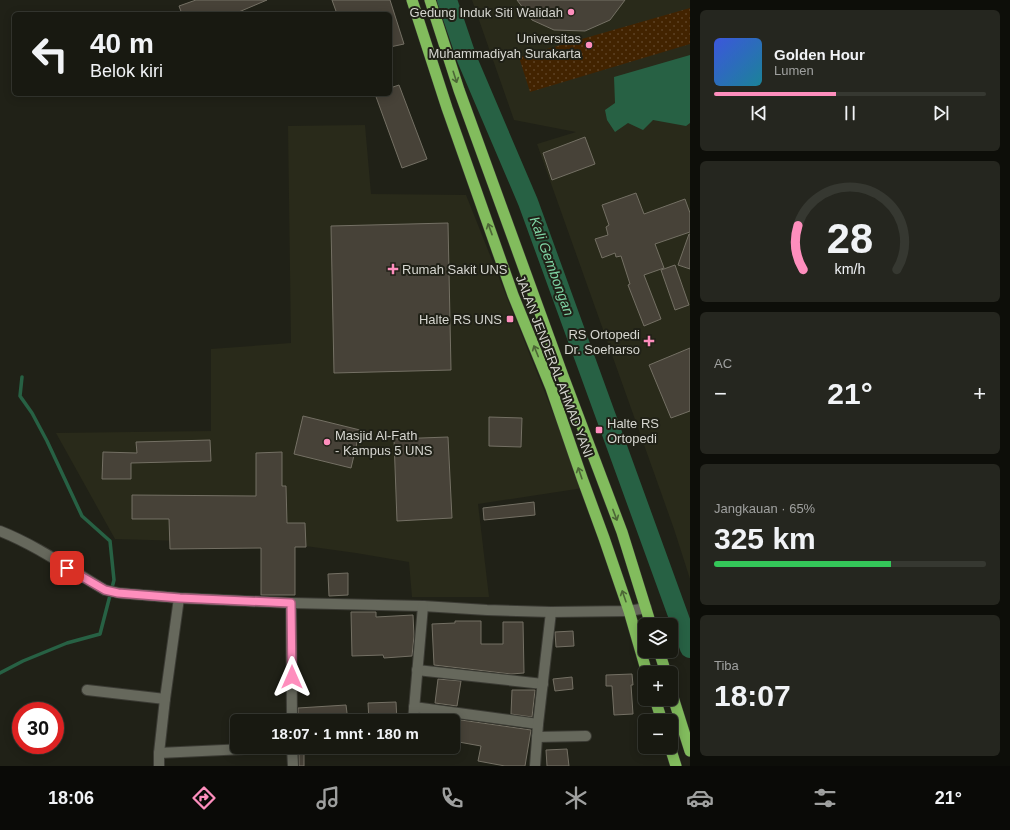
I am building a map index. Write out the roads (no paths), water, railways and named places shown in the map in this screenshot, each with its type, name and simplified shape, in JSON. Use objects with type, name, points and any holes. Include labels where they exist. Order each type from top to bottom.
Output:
[{"type":"highway","name":"JALAN JENDERAL AHMAD YANI","points":[[412,0],[447,108],[513,295],[550,388],[604,538],[629,611],[645,666]]},
{"type":"highway","name":"JALAN JENDERAL AHMAD YANI","points":[[430,0],[459,90],[530,288],[622,532],[649,618]]},
{"type":"highway","points":[[513,295],[530,288]]},
{"type":"highway","points":[[676,706],[690,751]]},
{"type":"highway","points":[[672,754],[676,766]]},
{"type":"street","points":[[0,531],[30,545],[105,590],[118,593],[180,598],[291,603],[423,606],[551,612],[629,611],[646,608]]},
{"type":"street","points":[[159,766],[165,700],[180,598]]},
{"type":"street","points":[[291,603],[292,714]]},
{"type":"street","points":[[414,714],[423,606]]},
{"type":"street","points":[[535,766],[538,724],[551,612]]},
{"type":"street","points":[[417,670],[543,684]]},
{"type":"street","points":[[87,690],[165,700]]},
{"type":"street","points":[[414,707],[538,724]]},
{"type":"street","points":[[537,737],[586,736]]},
{"type":"street","points":[[159,753],[230,750]]},
{"type":"street","points":[[292,754],[293,766]]},
{"type":"waterway","name":"Kali Gembongan","points":[[447,0],[467,59],[528,202],[690,648]]},
{"type":"waterway","points":[[0,673],[23,661],[67,643],[100,634],[114,580],[110,541],[82,516],[47,441],[32,413],[20,396],[22,377]]},
{"type":"place","name":"Gedung Induk Siti Walidah","points":[[571,12]]},
{"type":"place","name":"Universitas Muhammadiyah Surakarta","points":[[589,45]]},
{"type":"place","name":"Rumah Sakit UNS","points":[[393,269]]},
{"type":"place","name":"Halte RS UNS","points":[[510,319]]},
{"type":"place","name":"RS Ortopedi Dr. Soeharso","points":[[649,341]]},
{"type":"place","name":"Halte RS Ortopedi","points":[[599,430]]},
{"type":"place","name":"Masjid Al-Fath - Kampus 5 UNS","points":[[327,442]]}]
